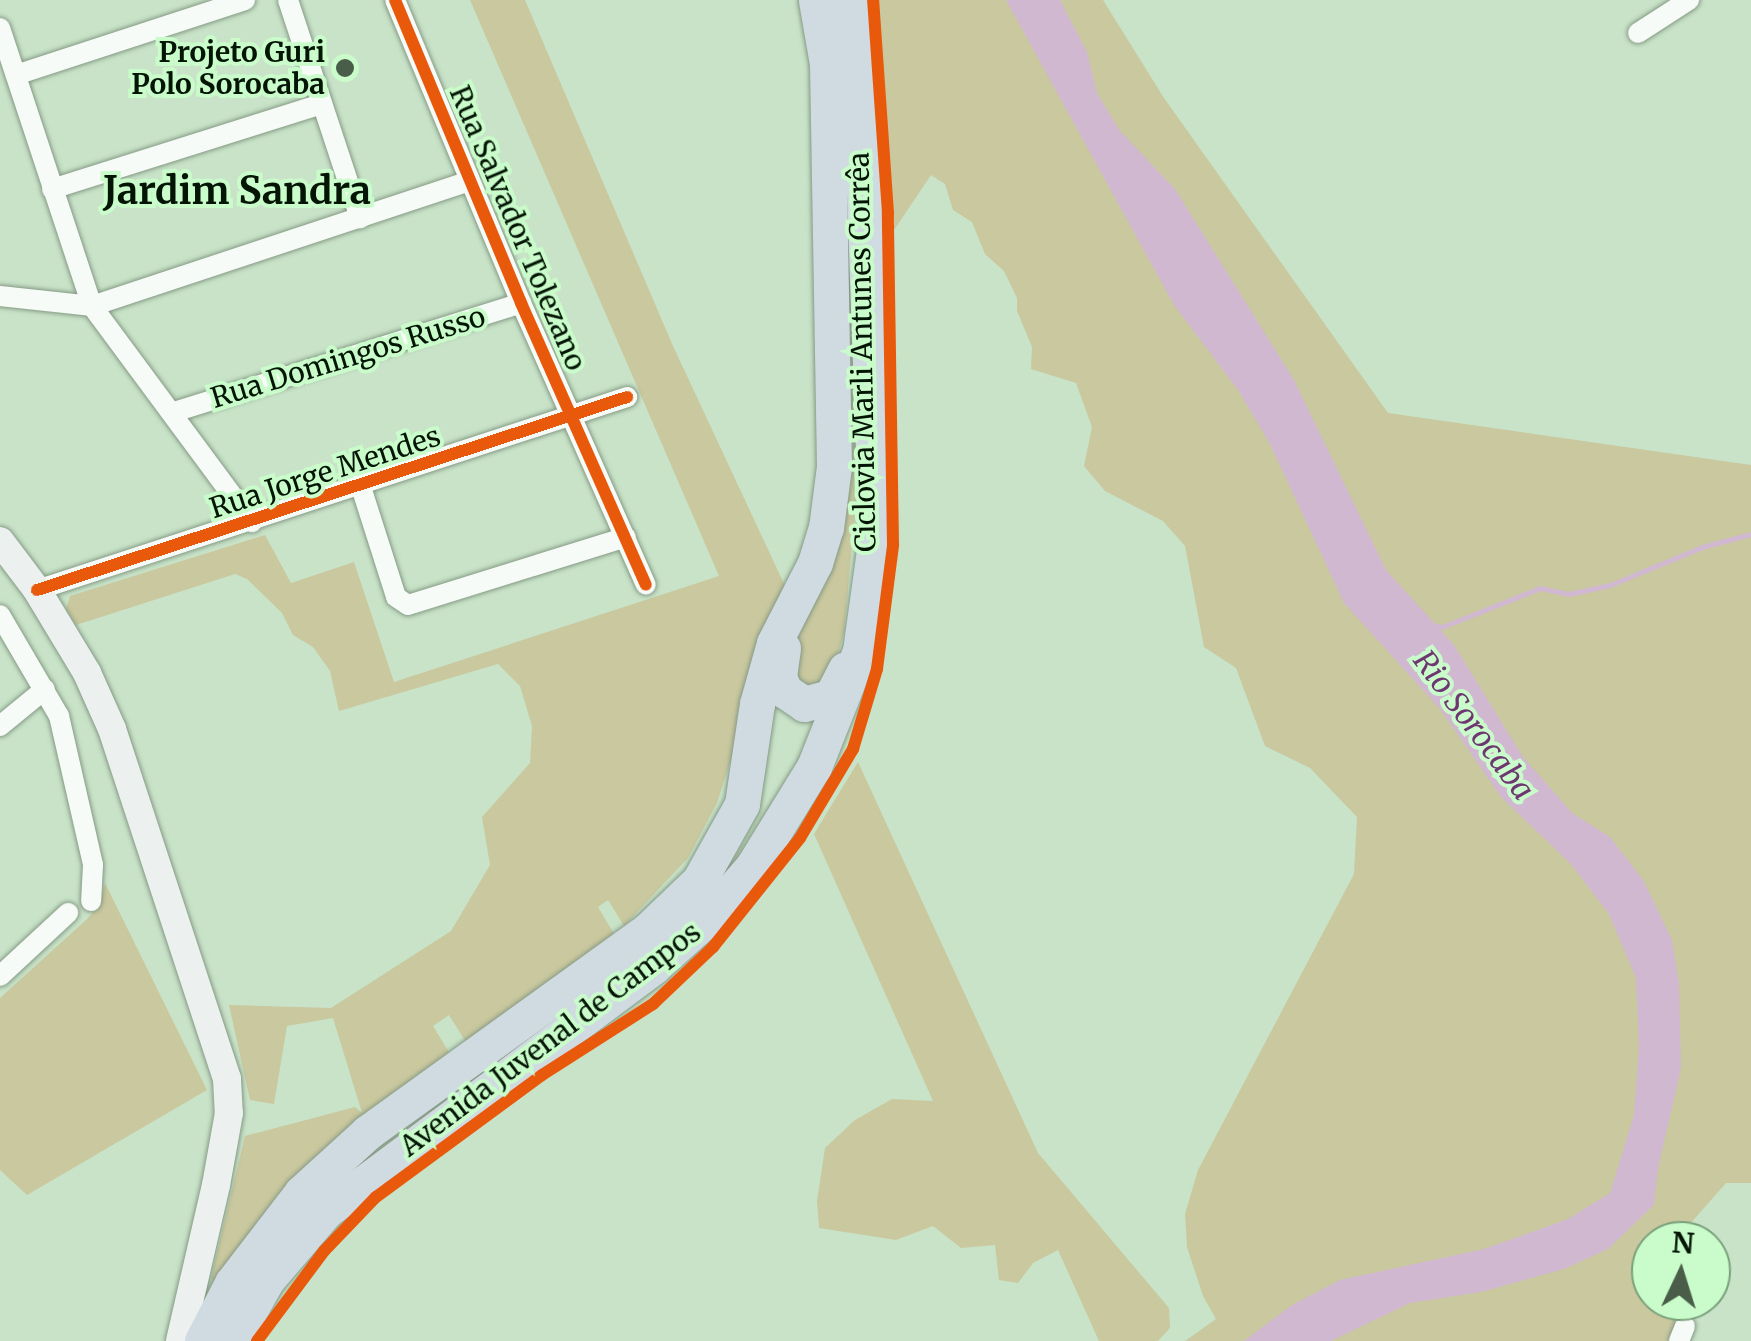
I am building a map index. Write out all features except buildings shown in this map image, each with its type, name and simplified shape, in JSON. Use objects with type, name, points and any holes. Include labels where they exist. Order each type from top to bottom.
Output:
[{"type":"highway","name":"Avenida Juvenal de Campos","points":[[202,1341],[232,1282],[267,1232],[336,1158],[649,929],[698,882],[742,804],[757,704],[774,643],[815,563],[826,528],[834,466],[828,64],[816,0]]},
{"type":"highway","name":"Avenida Juvenal de Campos","points":[[234,1341],[268,1280],[326,1211],[653,967],[708,918],[754,866],[789,814],[837,717],[860,651],[876,536],[860,81],[850,0]]},
{"type":"highway","points":[[815,563],[779,664],[785,691],[804,704],[831,697],[838,688],[871,572]]},
{"type":"main road","points":[[0,542],[37,590],[87,674],[112,730],[227,1080],[229,1113],[180,1341]]},
{"type":"street","points":[[16,74],[245,0]]},
{"type":"street","points":[[288,0],[360,218]]},
{"type":"street","name":"Rua Salvador Tolezano","points":[[395,0],[468,180],[646,584]]},
{"type":"street","points":[[1638,33],[1690,0]]},
{"type":"street","points":[[0,28],[92,306],[252,522]]},
{"type":"street","points":[[52,189],[322,104]]},
{"type":"street","points":[[0,296],[92,306],[468,180]]},
{"type":"street","name":"Rua Domingos Russo","points":[[174,412],[521,303]]},
{"type":"street","name":"Rua Jorge Mendes","points":[[37,590],[572,418],[626,396]]},
{"type":"street","points":[[361,487],[402,603],[408,605],[626,537]]},
{"type":"street","points":[[0,615],[59,716],[94,866],[92,901]]},
{"type":"street","points":[[0,726],[45,690]]},
{"type":"street","points":[[0,976],[68,913]]},
{"type":"shaded area","points":[[470,0],[525,0],[673,346],[786,588],[717,803],[688,858],[624,926],[608,900],[598,907],[614,934],[466,1042],[449,1015],[433,1026],[450,1054],[214,1283],[211,1278],[245,1136],[355,1107],[362,1113],[333,1018],[287,1026],[274,1104],[250,1100],[229,1005],[331,1008],[451,931],[490,865],[482,817],[530,763],[532,726],[520,686],[498,664],[339,711],[330,671],[313,647],[293,635],[282,613],[247,579],[235,574],[76,625],[66,609],[70,596],[265,535],[291,583],[354,562],[394,682],[719,576]]},
{"type":"shaded area","points":[[841,0],[857,492],[844,632],[833,673],[810,692],[784,668],[833,557]]},
{"type":"shaded area","points":[[860,0],[1103,0],[1164,98],[1388,413],[1751,465],[1751,1183],[1726,1183],[1693,1221],[1631,1221],[1631,1321],[1677,1321],[1668,1341],[1185,1341],[1216,1319],[1203,1296],[1187,1247],[1185,1214],[1198,1170],[1354,874],[1357,817],[1310,768],[1265,746],[1236,668],[1204,647],[1185,546],[1163,521],[1105,491],[1084,466],[1092,427],[1076,383],[1031,369],[1032,347],[1017,311],[1017,298],[1004,271],[985,254],[972,222],[953,210],[945,184],[931,175],[880,251]]},
{"type":"shaded area","points":[[858,762],[1038,1153],[1169,1308],[1170,1328],[1158,1341],[1099,1341],[1058,1250],[1033,1263],[1018,1283],[999,1280],[995,1245],[961,1248],[933,1226],[896,1240],[819,1228],[817,1201],[825,1148],[855,1120],[892,1099],[933,1101],[814,834]]},
{"type":"shaded area","points":[[105,883],[207,1090],[27,1195],[0,1170],[0,998],[87,919],[100,904]]},
{"type":"water","name":"Rio Sorocaba","points":[[1006,0],[1060,0],[1087,52],[1097,93],[1120,131],[1175,189],[1294,380],[1386,570],[1454,645],[1523,757],[1572,813],[1610,837],[1643,880],[1672,940],[1679,983],[1681,1068],[1658,1168],[1654,1205],[1637,1221],[1631,1221],[1631,1227],[1608,1249],[1564,1269],[1481,1292],[1410,1303],[1331,1341],[1244,1341],[1292,1305],[1340,1280],[1484,1249],[1568,1219],[1610,1193],[1634,1115],[1639,1047],[1636,978],[1609,914],[1570,863],[1501,797],[1440,709],[1344,603],[1270,444],[1238,390],[1174,305]]},
{"type":"waterway","points":[[1433,625],[1442,627],[1540,588],[1568,594],[1610,585],[1702,547],[1751,534]]},
{"type":"cycle path","points":[[395,0],[521,303],[646,585]]},
{"type":"cycle path","name":"Ciclovia Marli Antunes Corrêa","points":[[257,1341],[324,1251],[376,1197],[542,1075],[653,1004],[713,947],[800,838],[853,749],[877,669],[893,545],[888,213],[873,0]]},
{"type":"cycle path","points":[[37,590],[627,397]]},
{"type":"place","name":"Projeto Guri Polo Sorocaba","points":[[345,68]]},
{"type":"district","name":"Jardim Sandra","points":[[237,191]]}]
